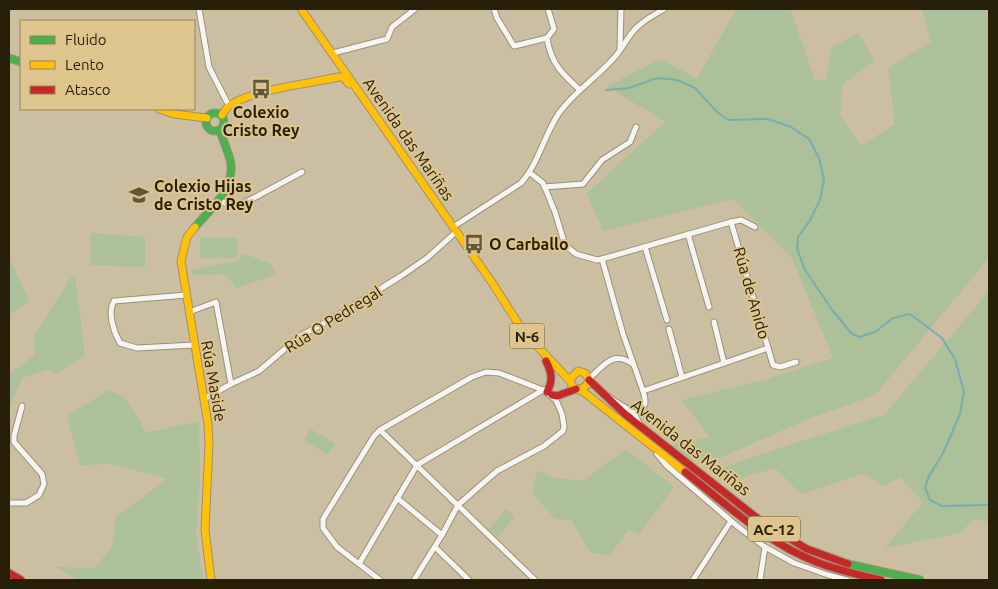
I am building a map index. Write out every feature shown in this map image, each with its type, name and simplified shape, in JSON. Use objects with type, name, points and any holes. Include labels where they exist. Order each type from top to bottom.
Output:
[{"type":"main road","points":[[302,10],[306,21],[338,68],[330,79]]},
{"type":"main road","name":"Avenida das Mariñas","points":[[302,10],[532,342],[570,382]]},
{"type":"main road","points":[[222,116],[229,106],[239,100],[339,77],[345,79],[372,116],[386,130]]},
{"type":"main road","points":[[162,110],[174,114],[207,118],[214,113],[222,116]]},
{"type":"main road","points":[[207,118],[206,124],[210,130],[215,131],[220,130],[224,123],[222,116]]},
{"type":"main road","name":"Rúa Maside","points":[[212,580],[205,530],[209,444],[208,424],[181,261],[187,237],[219,200],[228,184],[231,165],[220,130]]},
{"type":"main road","name":"Avenida das Mariñas","points":[[493,284],[547,352],[561,364],[578,371]]},
{"type":"main road","points":[[532,342],[552,372],[548,391]]},
{"type":"main road","points":[[548,391],[563,389],[570,382],[571,376],[578,371]]},
{"type":"main road","name":"AC-12","points":[[578,371],[585,373],[589,379]]},
{"type":"main road","points":[[548,391],[557,396],[585,388],[589,379]]},
{"type":"main road","name":"Avenida das Mariñas","points":[[589,379],[606,397],[640,426],[761,520],[800,545],[832,560],[920,580]]},
{"type":"main road","name":"AC-12","points":[[570,382],[572,386],[578,389]]},
{"type":"main road","name":"Avenida das Mariñas","points":[[578,389],[753,525],[783,546],[821,564],[881,580]]},
{"type":"main road","points":[[9,573],[20,580]]},
{"type":"street","points":[[199,9],[209,67],[229,106]]},
{"type":"street","points":[[333,53],[387,39],[392,27],[415,9]]},
{"type":"street","points":[[494,9],[497,18],[514,46],[547,38],[554,28],[548,9]]},
{"type":"street","points":[[620,50],[621,9]]},
{"type":"street","points":[[664,9],[646,18],[632,32],[614,59],[580,90],[560,113],[548,132],[530,173],[543,182],[565,245],[576,254],[597,260],[731,222],[741,220],[755,227]]},
{"type":"street","points":[[547,38],[550,53],[559,70],[580,90]]},
{"type":"street","points":[[544,187],[583,184],[602,160],[630,142],[636,127]]},
{"type":"street","points":[[219,200],[232,207],[252,199],[302,172]]},
{"type":"street","name":"Rúa O Pedregal","points":[[204,399],[259,371],[300,336],[402,276],[427,258],[455,229],[521,183],[530,173]]},
{"type":"street","name":"Rúa de Anido","points":[[643,391],[768,348],[731,222]]},
{"type":"street","points":[[688,234],[709,307]]},
{"type":"street","points":[[646,247],[667,320]]},
{"type":"street","points":[[602,259],[623,334],[645,397],[645,406],[634,413]]},
{"type":"street","points":[[186,295],[114,301],[111,310],[115,333],[120,343],[138,348],[194,345]]},
{"type":"street","points":[[189,312],[216,302],[231,384]]},
{"type":"street","points":[[714,322],[724,363]]},
{"type":"street","points":[[670,329],[682,377]]},
{"type":"street","points":[[768,348],[773,365],[780,367],[796,362]]},
{"type":"street","points":[[589,379],[607,363],[616,358],[626,359],[634,364]]},
{"type":"street","points":[[380,580],[337,547],[323,528],[323,519],[380,430],[472,377],[486,372],[499,373],[548,391],[556,400],[562,414],[563,431],[544,446],[497,470],[458,505],[414,580]]},
{"type":"street","points":[[359,564],[417,465],[548,391]]},
{"type":"street","points":[[606,397],[615,400],[634,413],[640,426]]},
{"type":"street","points":[[9,503],[26,503],[39,495],[44,484],[42,474],[14,442],[22,406]]},
{"type":"street","points":[[380,430],[535,580]]},
{"type":"street","name":"Avenida das Mariñas","points":[[644,439],[666,465],[731,521],[765,547],[828,576],[847,580]]},
{"type":"street","points":[[397,498],[442,535]]},
{"type":"street","points":[[693,580],[731,521]]},
{"type":"street","points":[[435,547],[469,580]]},
{"type":"street","points":[[760,580],[765,547]]},
{"type":"green space","points":[[736,9],[790,9],[815,80],[827,79],[831,48],[858,33],[874,61],[843,84],[840,115],[861,146],[895,124],[888,69],[931,41],[922,9],[989,9],[989,258],[875,395],[806,420],[720,458],[691,461],[672,445],[709,437],[682,400],[764,380],[833,358],[792,258],[733,199],[603,231],[587,193],[665,122],[607,86],[661,59],[697,79]]},
{"type":"green space","points":[[91,233],[145,237],[145,267],[90,265]]},
{"type":"green space","points":[[200,238],[237,238],[237,258],[200,258]]},
{"type":"green space","points":[[242,253],[271,264],[277,274],[237,288],[224,274],[193,275],[191,270],[238,261]]},
{"type":"green space","points":[[9,257],[29,301],[9,315]]},
{"type":"green space","points":[[75,275],[85,356],[55,374],[48,369],[22,378],[11,404],[9,404],[9,374],[35,355],[34,336],[72,276]]},
{"type":"green space","points":[[989,291],[989,522],[974,519],[960,533],[885,548],[923,502],[900,477],[883,486],[863,474],[801,494],[775,468],[735,480],[723,467],[885,414]]},
{"type":"green space","points":[[109,390],[123,396],[146,433],[199,421],[200,478],[196,533],[203,580],[79,580],[54,567],[95,568],[112,547],[116,517],[167,479],[112,464],[80,465],[67,416]]},
{"type":"green space","points":[[311,429],[335,444],[328,455],[304,440]]},
{"type":"green space","points":[[626,449],[674,487],[639,534],[629,530],[609,556],[590,552],[571,520],[555,519],[532,492],[537,471],[555,478],[583,481]]},
{"type":"green space","points":[[506,509],[515,517],[498,536],[489,529]]},
{"type":"waterway","points":[[606,90],[629,88],[657,78],[677,80],[695,88],[717,112],[728,120],[768,119],[791,127],[809,139],[819,158],[824,179],[820,200],[809,222],[798,237],[797,248],[805,270],[833,311],[851,333],[859,337],[875,332],[893,318],[910,314],[942,338],[955,359],[964,392],[960,414],[943,453],[929,476],[925,488],[930,500],[942,506],[989,505]]},
{"type":"traffic: fast","points":[[9,58],[20,62]]},
{"type":"traffic: fast","points":[[215,113],[221,116],[224,122],[221,128],[215,131],[209,128],[206,122],[209,116],[215,113]]},
{"type":"traffic: fast","points":[[195,227],[214,206],[229,182],[231,164],[220,130]]},
{"type":"traffic: fast","points":[[848,564],[920,580]]},
{"type":"traffic: slow","points":[[301,9],[493,284],[523,331],[570,381]]},
{"type":"traffic: slow","points":[[222,115],[228,107],[239,100],[266,91],[339,77],[343,77],[349,84]]},
{"type":"traffic: slow","points":[[162,110],[174,114],[207,118]]},
{"type":"traffic: slow","points":[[195,227],[187,237],[181,261],[208,424],[209,444],[205,530],[211,580]]},
{"type":"traffic: slow","points":[[580,390],[587,385],[589,379],[585,373],[578,371],[570,379],[572,386],[585,393],[685,472]]},
{"type":"traffic: jam","points":[[546,361],[551,376],[547,392]]},
{"type":"traffic: jam","points":[[589,380],[626,415],[762,522],[807,549],[848,564]]},
{"type":"traffic: jam","points":[[552,395],[557,396],[576,389]]},
{"type":"traffic: jam","points":[[685,472],[746,521],[796,553],[831,567],[881,580]]},
{"type":"traffic: jam","points":[[9,573],[21,580]]},
{"type":"place","name":"Colexio Cristo Rey","points":[[261,89]]},
{"type":"place","name":"Colexio Hijas de Cristo Rey","points":[[139,195]]},
{"type":"place","name":"O Carballo","points":[[474,244]]}]
